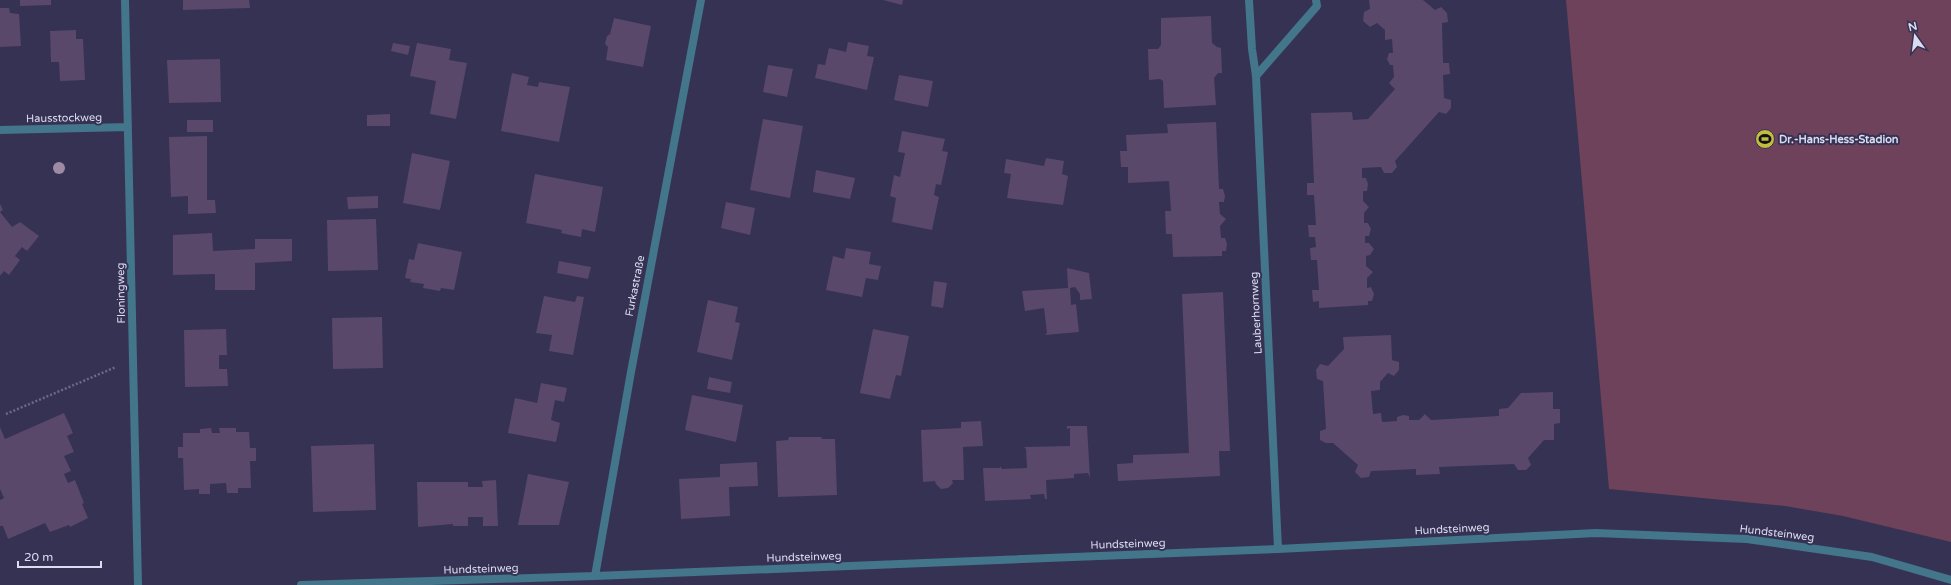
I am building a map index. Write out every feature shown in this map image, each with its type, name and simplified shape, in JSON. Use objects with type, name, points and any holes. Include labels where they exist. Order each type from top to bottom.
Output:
[{"type":"street","name":"Floningweg","points":[[125,0],[138,585]]},
{"type":"street","name":"Furkastraße","points":[[595,576],[631,372],[701,0]]},
{"type":"street","name":"Lauberhornweg","points":[[1249,0],[1252,49],[1256,76],[1278,549]]},
{"type":"street","points":[[1256,76],[1317,6],[1316,0]]},
{"type":"street","name":"Hausstockweg","points":[[0,130],[128,127]]},
{"type":"street","name":"Hundsteinweg","points":[[302,585],[595,576],[1278,549],[1596,533],[1739,539],[1872,557],[1951,580]]},
{"type":"path","points":[[6,414],[116,366]]},
{"type":"shaded area","name":"Dr.-Hans-Hess-Stadion","points":[[1566,0],[1951,0],[1951,542],[1843,516],[1785,506],[1609,489]]},
{"type":"building","points":[[20,0],[51,0],[51,5],[20,6]]},
{"type":"building","points":[[183,0],[249,0],[250,8],[183,10]]},
{"type":"building","points":[[883,0],[903,0],[902,5]]},
{"type":"building","points":[[1369,0],[1423,0],[1435,10],[1441,7],[1447,13],[1448,22],[1442,23],[1443,63],[1449,63],[1450,74],[1443,75],[1444,98],[1451,100],[1451,108],[1446,114],[1439,112],[1395,161],[1397,167],[1392,173],[1384,173],[1381,167],[1362,168],[1362,178],[1366,178],[1368,184],[1367,191],[1363,191],[1363,201],[1369,207],[1364,213],[1364,223],[1368,223],[1371,229],[1369,236],[1365,236],[1365,243],[1369,243],[1374,249],[1370,255],[1366,256],[1366,266],[1373,272],[1367,278],[1367,288],[1371,287],[1374,294],[1372,301],[1368,301],[1368,305],[1319,308],[1319,301],[1313,302],[1312,290],[1319,290],[1317,260],[1311,260],[1310,248],[1316,247],[1315,237],[1309,237],[1308,225],[1316,225],[1314,195],[1307,195],[1307,183],[1314,183],[1311,113],[1352,112],[1353,120],[1368,119],[1395,89],[1389,83],[1394,77],[1393,65],[1390,65],[1387,59],[1389,53],[1393,53],[1392,39],[1385,40],[1385,30],[1377,23],[1370,27],[1363,21],[1364,12],[1370,9]]},
{"type":"building","points":[[0,8],[9,8],[10,13],[19,14],[21,46],[0,47]]},
{"type":"building","points":[[1211,16],[1212,43],[1221,48],[1222,73],[1218,73],[1214,78],[1216,105],[1164,108],[1163,81],[1160,79],[1149,80],[1148,49],[1158,49],[1161,45],[1161,18]]},
{"type":"building","points":[[614,18],[651,26],[643,67],[606,60],[608,47],[605,44],[607,36],[610,34]]},
{"type":"building","points":[[76,30],[76,39],[83,39],[85,80],[60,81],[59,62],[51,62],[50,31]]},
{"type":"building","points":[[848,42],[869,46],[867,56],[874,57],[867,90],[815,78],[818,64],[825,65],[829,48],[846,52]]},
{"type":"building","points":[[393,43],[410,46],[408,55],[391,51]]},
{"type":"building","points":[[417,43],[451,49],[449,60],[467,63],[456,119],[430,114],[436,81],[410,76]]},
{"type":"building","points":[[220,59],[221,102],[169,103],[167,60]]},
{"type":"building","points":[[768,65],[793,69],[787,97],[763,92]]},
{"type":"building","points":[[512,73],[529,77],[527,85],[538,87],[539,82],[570,87],[559,142],[501,131]]},
{"type":"building","points":[[899,75],[933,81],[928,107],[894,100]]},
{"type":"building","points":[[390,114],[390,126],[367,126],[367,115]]},
{"type":"building","points":[[763,119],[803,126],[790,198],[750,190]]},
{"type":"building","points":[[187,120],[213,120],[213,132],[187,132]]},
{"type":"building","points":[[1216,122],[1219,189],[1223,189],[1225,196],[1224,202],[1219,202],[1220,214],[1226,219],[1220,226],[1221,238],[1225,238],[1227,244],[1226,251],[1222,251],[1222,256],[1173,257],[1172,234],[1166,234],[1165,211],[1171,211],[1169,181],[1128,183],[1128,167],[1121,167],[1120,151],[1127,151],[1126,135],[1168,133],[1167,124]]},
{"type":"building","points":[[902,131],[945,139],[942,151],[948,152],[941,185],[936,184],[934,195],[939,197],[932,230],[892,222],[896,198],[890,196],[894,175],[900,177],[905,153],[898,152]]},
{"type":"building","points":[[207,136],[207,200],[215,200],[216,213],[188,214],[188,196],[171,197],[169,137]]},
{"type":"building","points":[[412,153],[450,161],[440,210],[403,203]]},
{"type":"building","points":[[1046,158],[1064,161],[1062,174],[1068,176],[1063,205],[1007,198],[1011,174],[1004,173],[1006,159],[1044,166]]},
{"type":"building","points":[[816,170],[855,178],[850,199],[813,192]]},
{"type":"building","points":[[535,174],[603,187],[595,232],[582,229],[581,237],[561,233],[562,230],[526,223]]},
{"type":"building","points":[[378,196],[378,208],[348,209],[347,197]]},
{"type":"building","points":[[726,202],[755,208],[750,235],[721,228]]},
{"type":"building","points":[[0,204],[3,210],[0,212]]},
{"type":"building","points":[[0,212],[12,227],[20,222],[39,236],[27,251],[22,247],[15,256],[20,260],[9,275],[4,271],[0,276]]},
{"type":"building","points":[[376,219],[378,270],[328,271],[327,220]]},
{"type":"building","points":[[212,233],[213,251],[255,249],[255,239],[292,239],[292,261],[255,263],[255,290],[215,290],[215,274],[173,275],[173,235]]},
{"type":"building","points":[[418,243],[462,252],[454,290],[441,288],[440,291],[423,288],[424,284],[410,282],[411,279],[405,278],[409,259],[414,260]]},
{"type":"building","points":[[846,248],[871,252],[869,264],[881,266],[878,280],[866,278],[862,297],[826,290],[833,256],[844,259]]},
{"type":"building","points":[[559,261],[591,267],[588,279],[557,273]]},
{"type":"building","points":[[1067,268],[1089,273],[1092,299],[1080,300],[1080,294],[1075,287],[1070,288],[1071,305],[1076,304],[1079,332],[1045,335],[1047,333],[1044,308],[1025,311],[1022,291],[1068,288]]},
{"type":"building","points":[[934,281],[947,283],[943,308],[931,306]]},
{"type":"building","points":[[1223,292],[1230,451],[1219,451],[1220,476],[1118,481],[1117,464],[1133,463],[1133,455],[1189,453],[1182,294]]},
{"type":"building","points":[[544,296],[575,302],[577,296],[584,297],[573,355],[549,351],[552,335],[536,333]]},
{"type":"building","points":[[708,300],[738,307],[735,322],[740,323],[732,360],[697,352]]},
{"type":"building","points":[[382,317],[383,368],[333,369],[332,318]]},
{"type":"building","points":[[226,329],[227,355],[219,355],[219,369],[227,369],[228,386],[185,387],[184,330]]},
{"type":"building","points":[[873,329],[909,336],[901,376],[896,375],[890,399],[860,393]]},
{"type":"building","points":[[1391,335],[1392,360],[1399,362],[1399,370],[1394,376],[1388,373],[1380,382],[1380,390],[1371,391],[1373,414],[1381,413],[1382,422],[1397,421],[1397,417],[1403,415],[1409,416],[1409,420],[1419,420],[1425,414],[1431,420],[1499,416],[1499,409],[1508,408],[1521,393],[1553,392],[1553,409],[1560,409],[1560,423],[1554,424],[1554,440],[1544,440],[1528,458],[1531,465],[1526,470],[1518,470],[1514,464],[1439,467],[1440,474],[1416,475],[1416,469],[1371,471],[1369,477],[1361,478],[1355,472],[1358,465],[1333,443],[1326,443],[1320,440],[1320,431],[1326,429],[1323,381],[1317,379],[1316,370],[1320,364],[1328,366],[1344,349],[1343,337]]},
{"type":"building","points":[[709,377],[732,382],[730,393],[707,389]]},
{"type":"building","points":[[541,383],[567,388],[564,402],[555,400],[551,420],[560,423],[556,442],[508,433],[515,398],[537,403]]},
{"type":"building","points":[[692,395],[743,405],[736,442],[685,430]]},
{"type":"building","points":[[64,413],[73,433],[67,436],[74,452],[64,456],[71,471],[64,474],[68,483],[75,480],[88,518],[70,527],[69,525],[50,532],[45,523],[8,539],[3,526],[0,526],[0,500],[4,498],[0,489],[0,427],[5,439]]},
{"type":"building","points":[[981,421],[983,446],[963,447],[964,480],[952,480],[953,483],[948,488],[941,489],[935,481],[923,482],[921,430],[961,428],[961,422]]},
{"type":"building","points":[[1067,426],[1087,426],[1090,478],[1088,473],[1074,474],[1074,478],[1046,480],[1047,499],[1045,499],[1044,494],[1030,495],[1031,499],[985,501],[983,468],[1000,468],[1000,466],[1002,469],[1027,468],[1026,449],[1024,447],[1070,446],[1070,428],[1067,429]]},
{"type":"building","points":[[211,428],[212,433],[220,433],[219,428],[236,428],[236,432],[249,432],[250,448],[256,448],[256,461],[250,461],[251,488],[238,488],[238,493],[227,493],[226,483],[210,484],[210,494],[199,494],[199,489],[184,490],[183,458],[178,458],[178,447],[183,447],[183,433],[200,433],[200,429]]},
{"type":"building","points":[[789,437],[821,437],[822,439],[835,439],[837,495],[778,497],[776,441],[788,440]]},
{"type":"building","points":[[374,444],[376,510],[313,512],[311,446]]},
{"type":"building","points":[[757,462],[758,486],[729,487],[730,516],[681,519],[679,479],[720,477],[720,464]]},
{"type":"building","points":[[528,474],[569,482],[559,525],[518,525]]},
{"type":"building","points":[[496,480],[498,526],[483,526],[483,517],[468,517],[468,526],[453,526],[453,524],[418,527],[417,482],[468,482],[468,487],[483,487],[482,481]]},
{"type":"place","name":"Dr.-Hans-Hess-Stadion","points":[[1765,139]]}]
